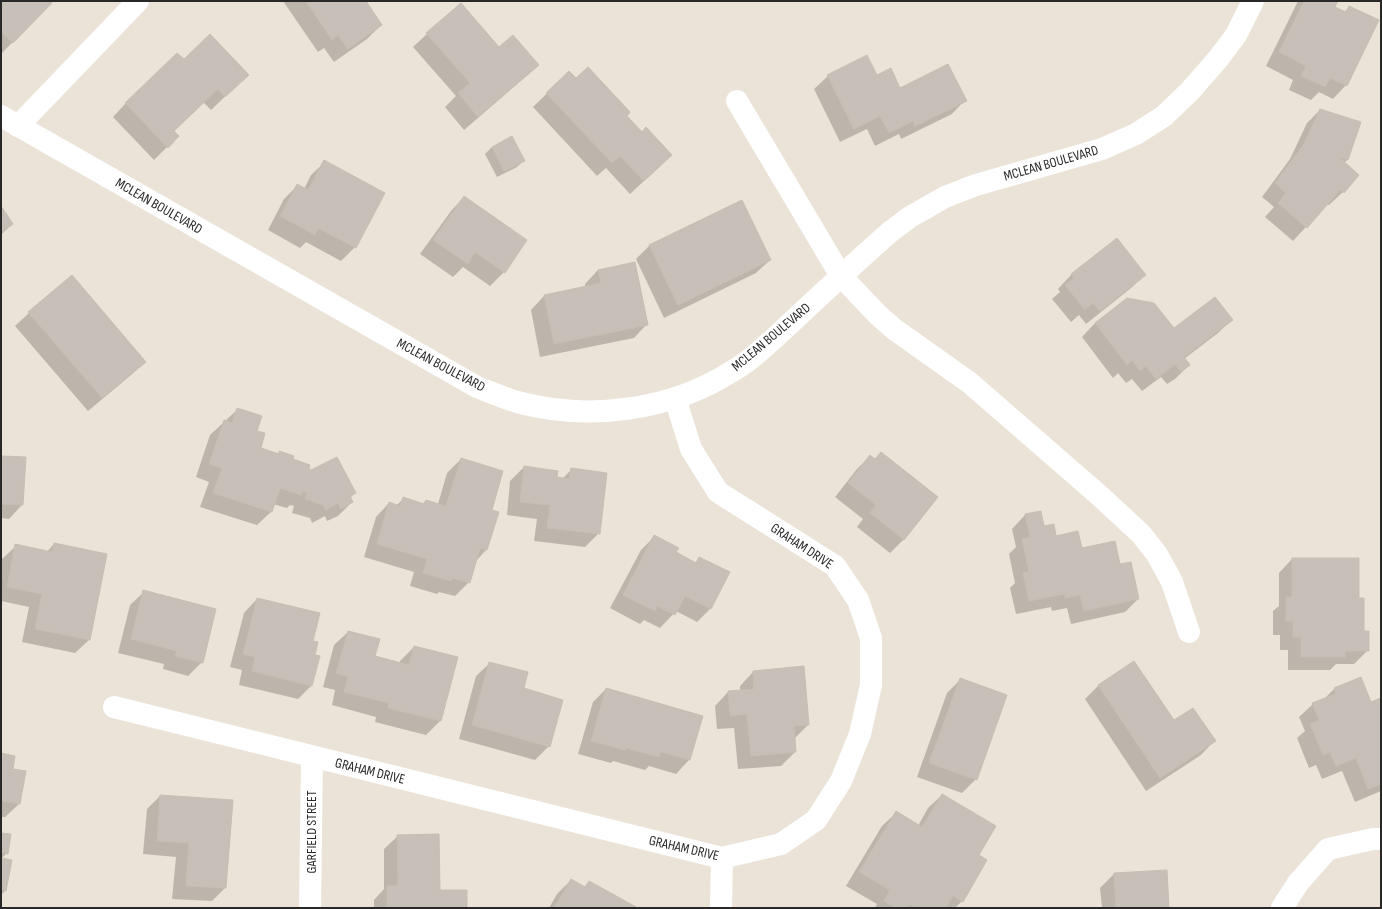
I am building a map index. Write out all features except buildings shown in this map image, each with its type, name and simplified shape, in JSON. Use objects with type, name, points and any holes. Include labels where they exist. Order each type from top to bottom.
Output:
[{"type":"street","name":"MCLEAN BOULEVARD","points":[[138,1],[10,121],[477,387],[517,402],[553,409],[615,410],[644,406],[675,398],[700,388],[736,368],[758,352],[895,228],[910,217],[945,197],[976,184],[1102,149],[1136,134],[1164,116],[1190,92],[1236,35],[1253,1]]},
{"type":"street","points":[[736,101],[841,276],[884,320],[970,384],[1104,500],[1140,534],[1156,553],[1172,582],[1189,632]]},
{"type":"street","name":"GRAHAM DRIVE","points":[[114,707],[722,858],[780,844],[816,820],[842,781],[860,734],[871,684],[871,638],[858,600],[835,566],[718,492],[691,449],[675,398]]},
{"type":"street","name":"GARFIELD STREET","points":[[310,908],[312,757]]},
{"type":"street","points":[[1282,908],[1298,883],[1328,849],[1373,839],[1381,839]]},
{"type":"street","points":[[721,908],[722,858]]}]
